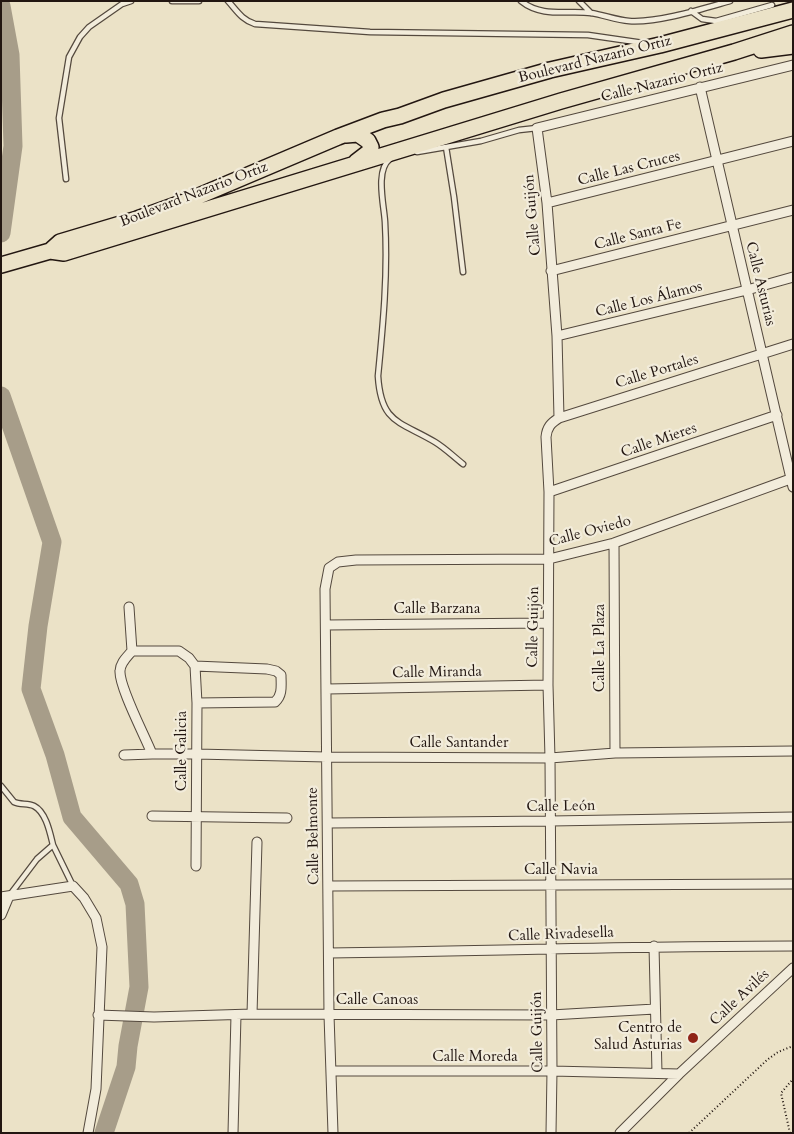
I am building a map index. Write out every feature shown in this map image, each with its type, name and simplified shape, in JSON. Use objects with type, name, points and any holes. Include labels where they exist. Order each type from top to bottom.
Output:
[{"type":"main road","points":[[734,26],[792,1]]},
{"type":"main road","name":"Boulevard Nazario Ortiz","points":[[7,263],[50,250],[60,242],[137,219],[187,201],[338,137],[444,100],[541,73],[660,45],[793,10]]},
{"type":"main road","name":"Boulevard Nazario Ortiz","points":[[50,250],[64,253],[560,101],[734,52],[793,33]]},
{"type":"main road","points":[[734,52],[793,46]]},
{"type":"main road","name":"Boulevard Nazario Ortiz","points":[[400,116],[378,130],[376,142],[382,149],[408,148]]},
{"type":"main road","name":"Boulevard Nazario Ortiz","points":[[338,137],[358,134],[368,141],[371,147],[360,160],[344,168]]},
{"type":"street","name":"Calle Nazario Ortiz","points":[[537,128],[793,65]]},
{"type":"street","name":"Calle Asturias","points":[[700,88],[792,481]]},
{"type":"street","name":"Calle Guijón","points":[[537,128],[548,203],[551,271],[557,336],[560,418],[551,423],[547,430],[546,452],[549,492],[548,686],[551,821],[551,1133]]},
{"type":"street","name":"Calle Las Cruces","points":[[548,203],[793,140]]},
{"type":"street","name":"Calle Santa Fe","points":[[551,271],[793,210]]},
{"type":"street","name":"Calle Los Álamos","points":[[557,336],[793,277]]},
{"type":"street","name":"Calle Portales","points":[[560,418],[793,344]]},
{"type":"street","name":"Calle Mieres","points":[[549,492],[777,415]]},
{"type":"street","name":"Calle Oviedo","points":[[356,560],[549,559],[614,543],[792,481]]},
{"type":"street","name":"Calle La Plaza","points":[[614,543],[616,753]]},
{"type":"street","name":"Calle Belmonte","points":[[333,1133],[329,1015],[326,589],[329,568],[338,562],[356,560]]},
{"type":"street","points":[[129,606],[132,651],[120,669],[120,678],[152,754]]},
{"type":"street","name":"Calle Barzana","points":[[326,624],[548,623]]},
{"type":"street","points":[[132,651],[179,651],[195,666],[272,669],[281,675],[281,692],[279,699],[274,702],[197,703]]},
{"type":"street","name":"Calle Galicia","points":[[195,666],[197,703],[196,866]]},
{"type":"street","name":"Calle Miranda","points":[[327,689],[548,686]]},
{"type":"street","name":"Calle Santander","points":[[124,756],[196,754],[327,757],[550,758],[616,753],[793,751]]},
{"type":"street","points":[[152,816],[287,818]]},
{"type":"street","name":"Calle León","points":[[329,823],[793,817]]},
{"type":"street","points":[[252,1014],[257,842]]},
{"type":"street","name":"Calle Navia","points":[[329,886],[793,884]]},
{"type":"street","points":[[1,915],[5,896],[73,886],[84,898],[96,918],[102,947],[96,1089],[88,1133]]},
{"type":"street","points":[[654,946],[657,1073]]},
{"type":"street","name":"Calle Rivadesella","points":[[330,953],[550,950],[654,946],[793,946]]},
{"type":"street","name":"Calle Avilés","points":[[620,1133],[679,1074],[793,968]]},
{"type":"street","name":"Calle Canoas","points":[[98,1014],[154,1017],[236,1014],[552,1015],[655,1009]]},
{"type":"street","points":[[233,1133],[236,1014]]},
{"type":"street","name":"Calle Moreda","points":[[332,1071],[552,1071],[679,1074]]},
{"type":"lane","points":[[66,179],[59,118],[69,57],[80,36],[89,27],[122,4],[131,1]]},
{"type":"lane","points":[[172,1],[199,1]]},
{"type":"lane","points":[[228,1],[238,14],[255,24],[370,32],[588,35],[660,45]]},
{"type":"lane","points":[[521,1],[535,9],[549,12],[591,13],[615,20],[631,21],[647,20],[730,1]]},
{"type":"lane","points":[[580,1],[591,13]]},
{"type":"lane","points":[[691,11],[702,19],[716,21],[772,5]]},
{"type":"lane","points":[[463,464],[437,444],[401,425],[391,417],[383,406],[379,392],[378,376],[386,280],[384,165],[391,159],[404,154],[481,141],[519,130],[537,128]]},
{"type":"lane","points":[[446,147],[463,272]]},
{"type":"lane","points":[[1,786],[14,802],[28,804],[38,809],[48,827],[53,845],[73,886]]},
{"type":"lane","points":[[5,896],[37,859],[53,845]]},
{"type":"path","points":[[689,1133],[767,1060],[778,1052],[793,1046]]},
{"type":"path","points":[[790,1133],[781,1094],[793,1079]]},
{"type":"waterway","points":[[1,6],[10,55],[13,146],[1,233]]},
{"type":"waterway","points":[[1,396],[52,542],[38,626],[31,689],[55,755],[72,817],[129,884],[135,904],[139,987],[126,1067],[104,1133]]},
{"type":"place","name":"Centro de Salud Asturias","points":[[693,1038]]}]
